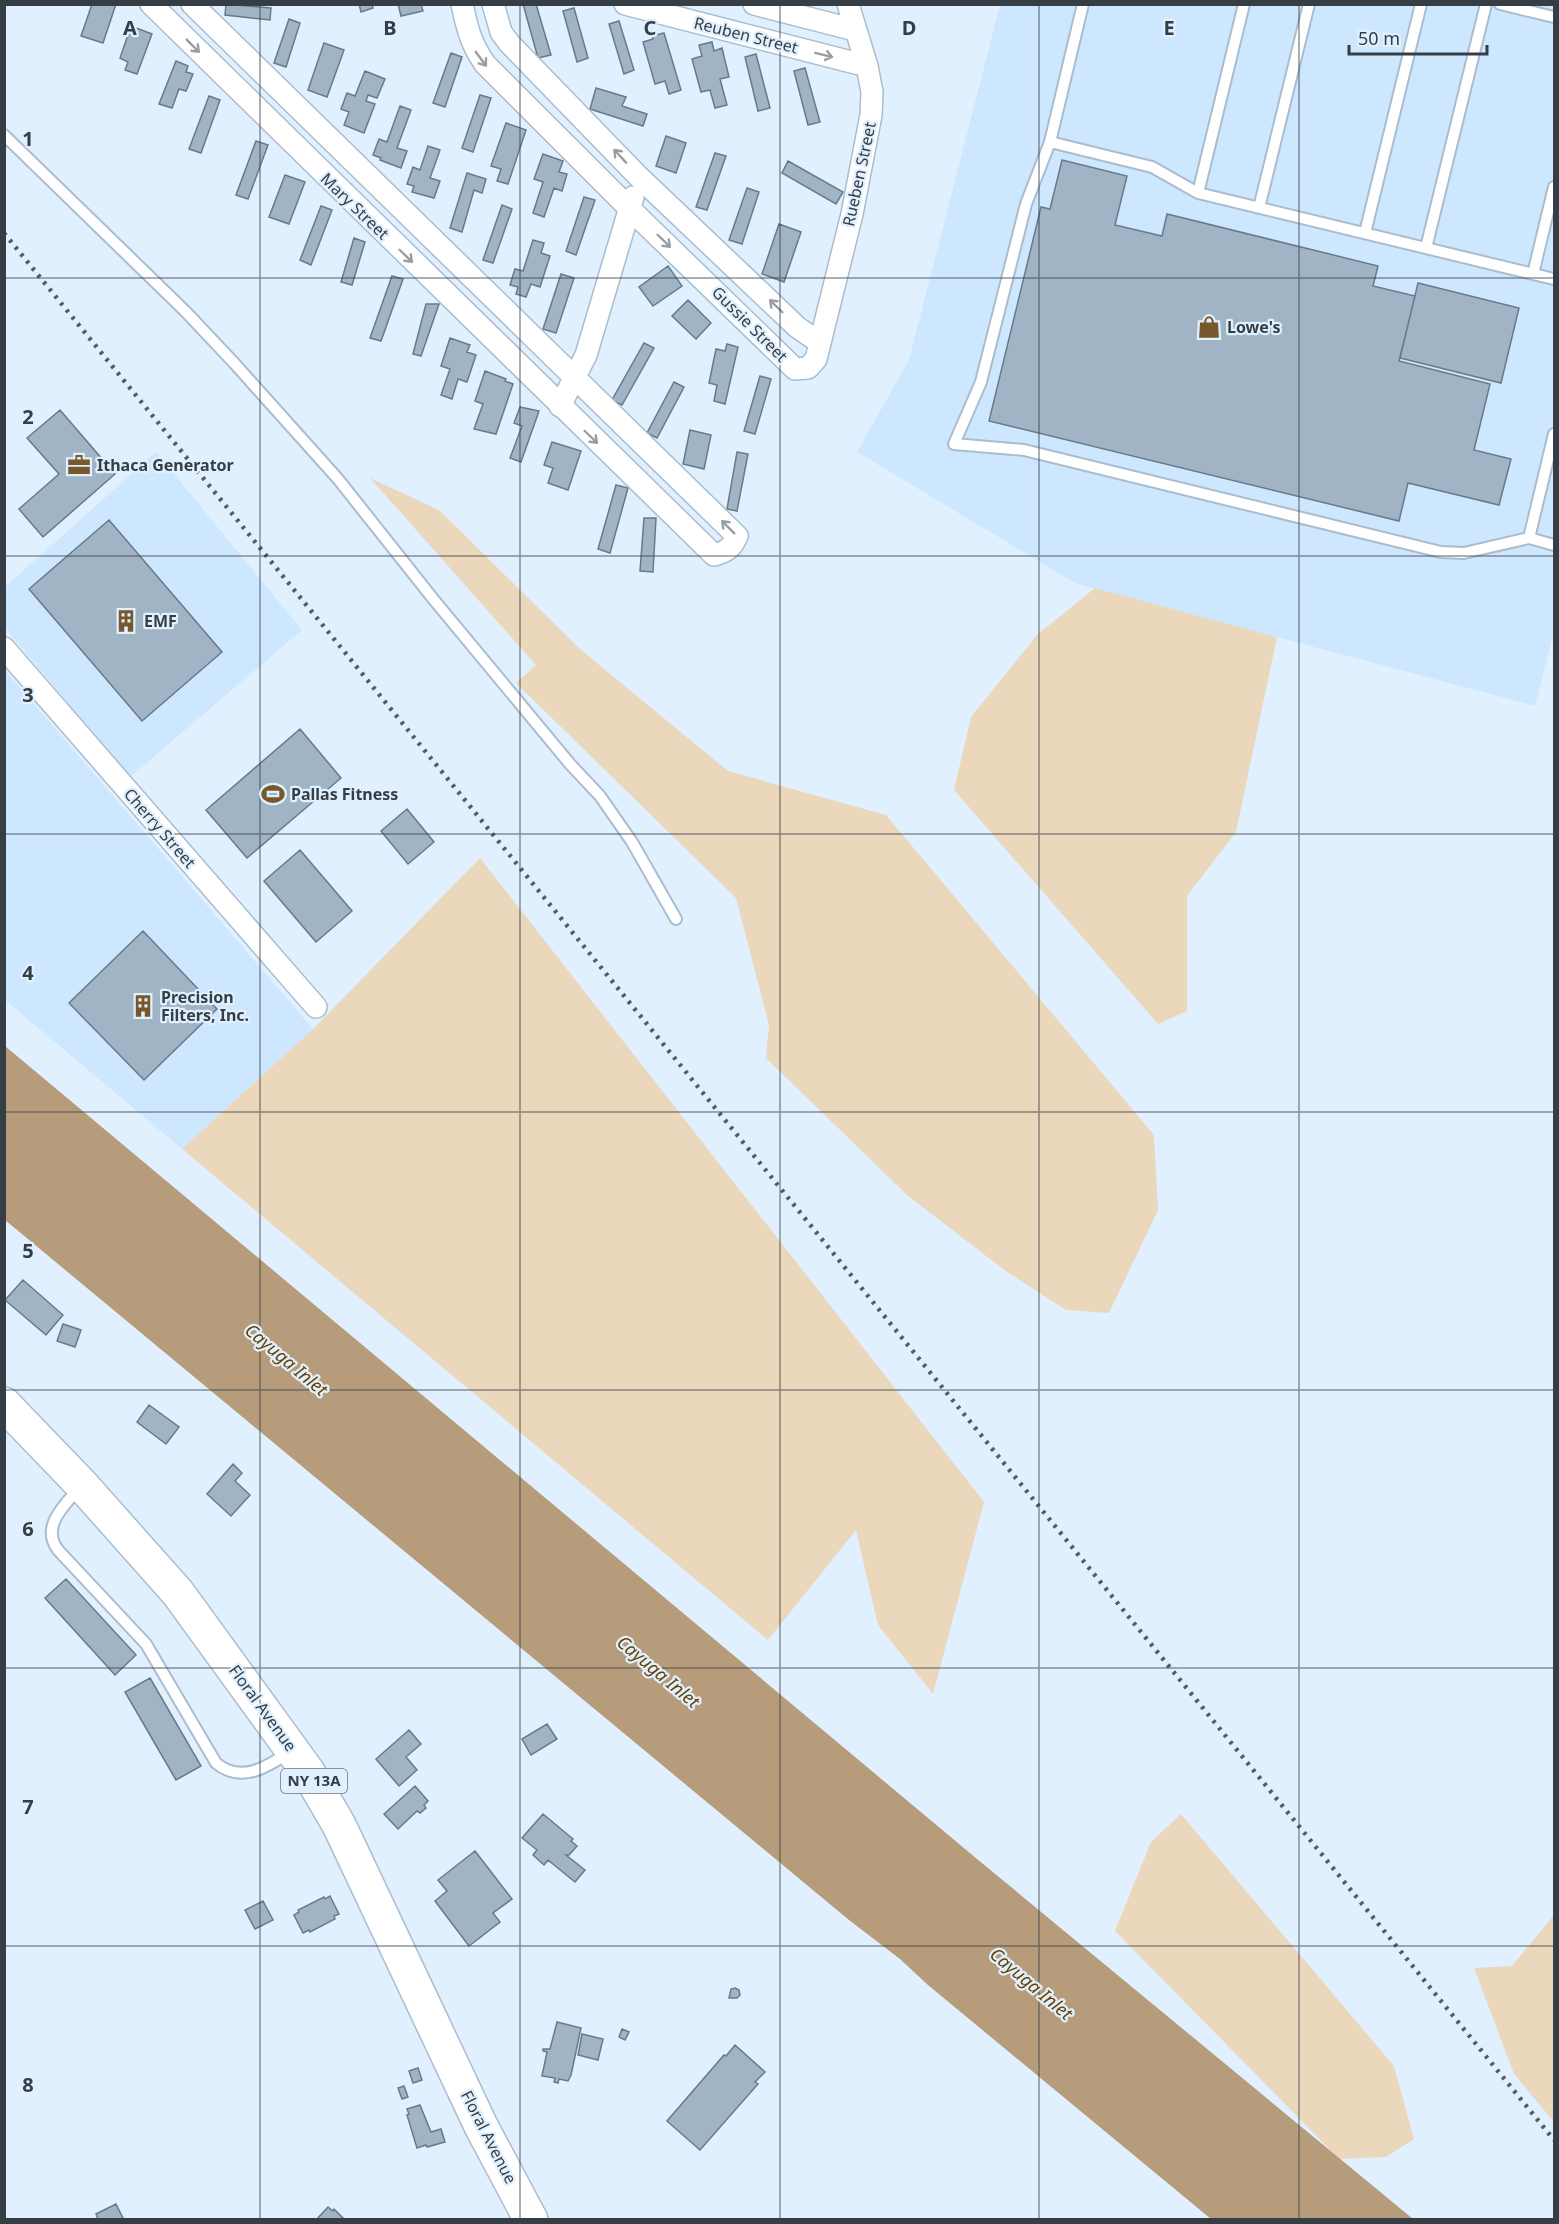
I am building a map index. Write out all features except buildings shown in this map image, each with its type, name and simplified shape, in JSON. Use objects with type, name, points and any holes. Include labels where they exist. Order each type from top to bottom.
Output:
[{"type":"main road","name":"Floral Avenue","points":[[4,1404],[82,1485],[178,1593],[293,1750],[323,1795],[481,2126],[531,2220]]},
{"type":"street","name":"Mary Street","points":[[151,4],[714,555],[724,552],[733,545],[737,536],[192,4]]},
{"type":"street","name":"Gussie Street","points":[[462,4],[473,48],[485,64],[795,369],[808,368],[816,359],[820,344],[797,327],[638,176],[509,44],[501,32],[493,4]]},
{"type":"street","name":"Reuben Street","points":[[625,4],[867,66]]},
{"type":"street","name":"Reuben Street","points":[[754,4],[855,30]]},
{"type":"street","name":"Rueben Street","points":[[820,344],[852,214],[871,115],[872,92],[867,66],[848,4]]},
{"type":"street","points":[[560,406],[586,355],[638,176]]},
{"type":"street","name":"Cherry Street","points":[[4,648],[316,1007]]},
{"type":"lane","points":[[1083,4],[1050,142],[1026,204],[981,382],[954,444],[1024,450],[1441,552],[1464,553],[1529,538],[1554,545]]},
{"type":"lane","points":[[1198,193],[1244,4]]},
{"type":"lane","points":[[1259,208],[1309,4]]},
{"type":"lane","points":[[1365,233],[1421,4]]},
{"type":"lane","points":[[1426,248],[1486,4]]},
{"type":"lane","points":[[1505,5],[1554,17]]},
{"type":"lane","points":[[4,135],[186,312],[338,479],[570,764],[600,796],[633,842],[676,920]]},
{"type":"lane","points":[[1050,142],[1152,167],[1198,193],[1554,279]]},
{"type":"lane","points":[[1533,274],[1554,188]]},
{"type":"lane","points":[[1529,538],[1554,434]]},
{"type":"lane","points":[[82,1485],[56,1517],[51,1531],[53,1542],[146,1644],[216,1763],[232,1772],[255,1771],[269,1766],[293,1750]]},
{"type":"shaded area","points":[[1000,5],[1554,5],[1554,630],[1535,706],[1075,583],[857,452],[909,360]]},
{"type":"shaded area","points":[[156,452],[302,630],[130,777],[5,628],[4,588]]},
{"type":"shaded area","points":[[370,478],[439,510],[581,650],[728,771],[886,815],[1154,1135],[1158,1210],[1109,1313],[1066,1310],[1007,1272],[907,1195],[766,1058],[769,1025],[736,898],[516,683],[536,665]]},
{"type":"shaded area","points":[[1095,588],[1277,637],[1236,832],[1187,896],[1187,1011],[1158,1024],[954,790],[971,717],[1038,634]]},
{"type":"shaded area","points":[[4,669],[313,1029],[182,1149],[5,1000]]},
{"type":"shaded area","points":[[480,858],[984,1502],[933,1694],[878,1625],[856,1530],[768,1640],[182,1149],[313,1029]]},
{"type":"shaded area","points":[[1181,1814],[1394,2066],[1414,2139],[1386,2157],[1339,2159],[1115,1931],[1151,1842]]},
{"type":"shaded area","points":[[1554,1915],[1554,2122],[1514,2074],[1474,1968],[1512,1966]]},
{"type":"water","name":"Cayuga Inlet","points":[[5,1046],[977,1859],[1413,2219],[1211,2219],[928,1985],[900,1959],[849,1920],[5,1220]]},
{"type":"railway","points":[[4,233],[1554,2140]]},
{"type":"place","name":"Lowe's","points":[[1209,327]]},
{"type":"place","name":"Ithaca Generator","points":[[79,465]]},
{"type":"place","name":"EMF","points":[[126,621]]},
{"type":"place","name":"Pallas Fitness","points":[[273,794]]},
{"type":"place","name":"Precision Filters, Inc.","points":[[143,1006]]}]
